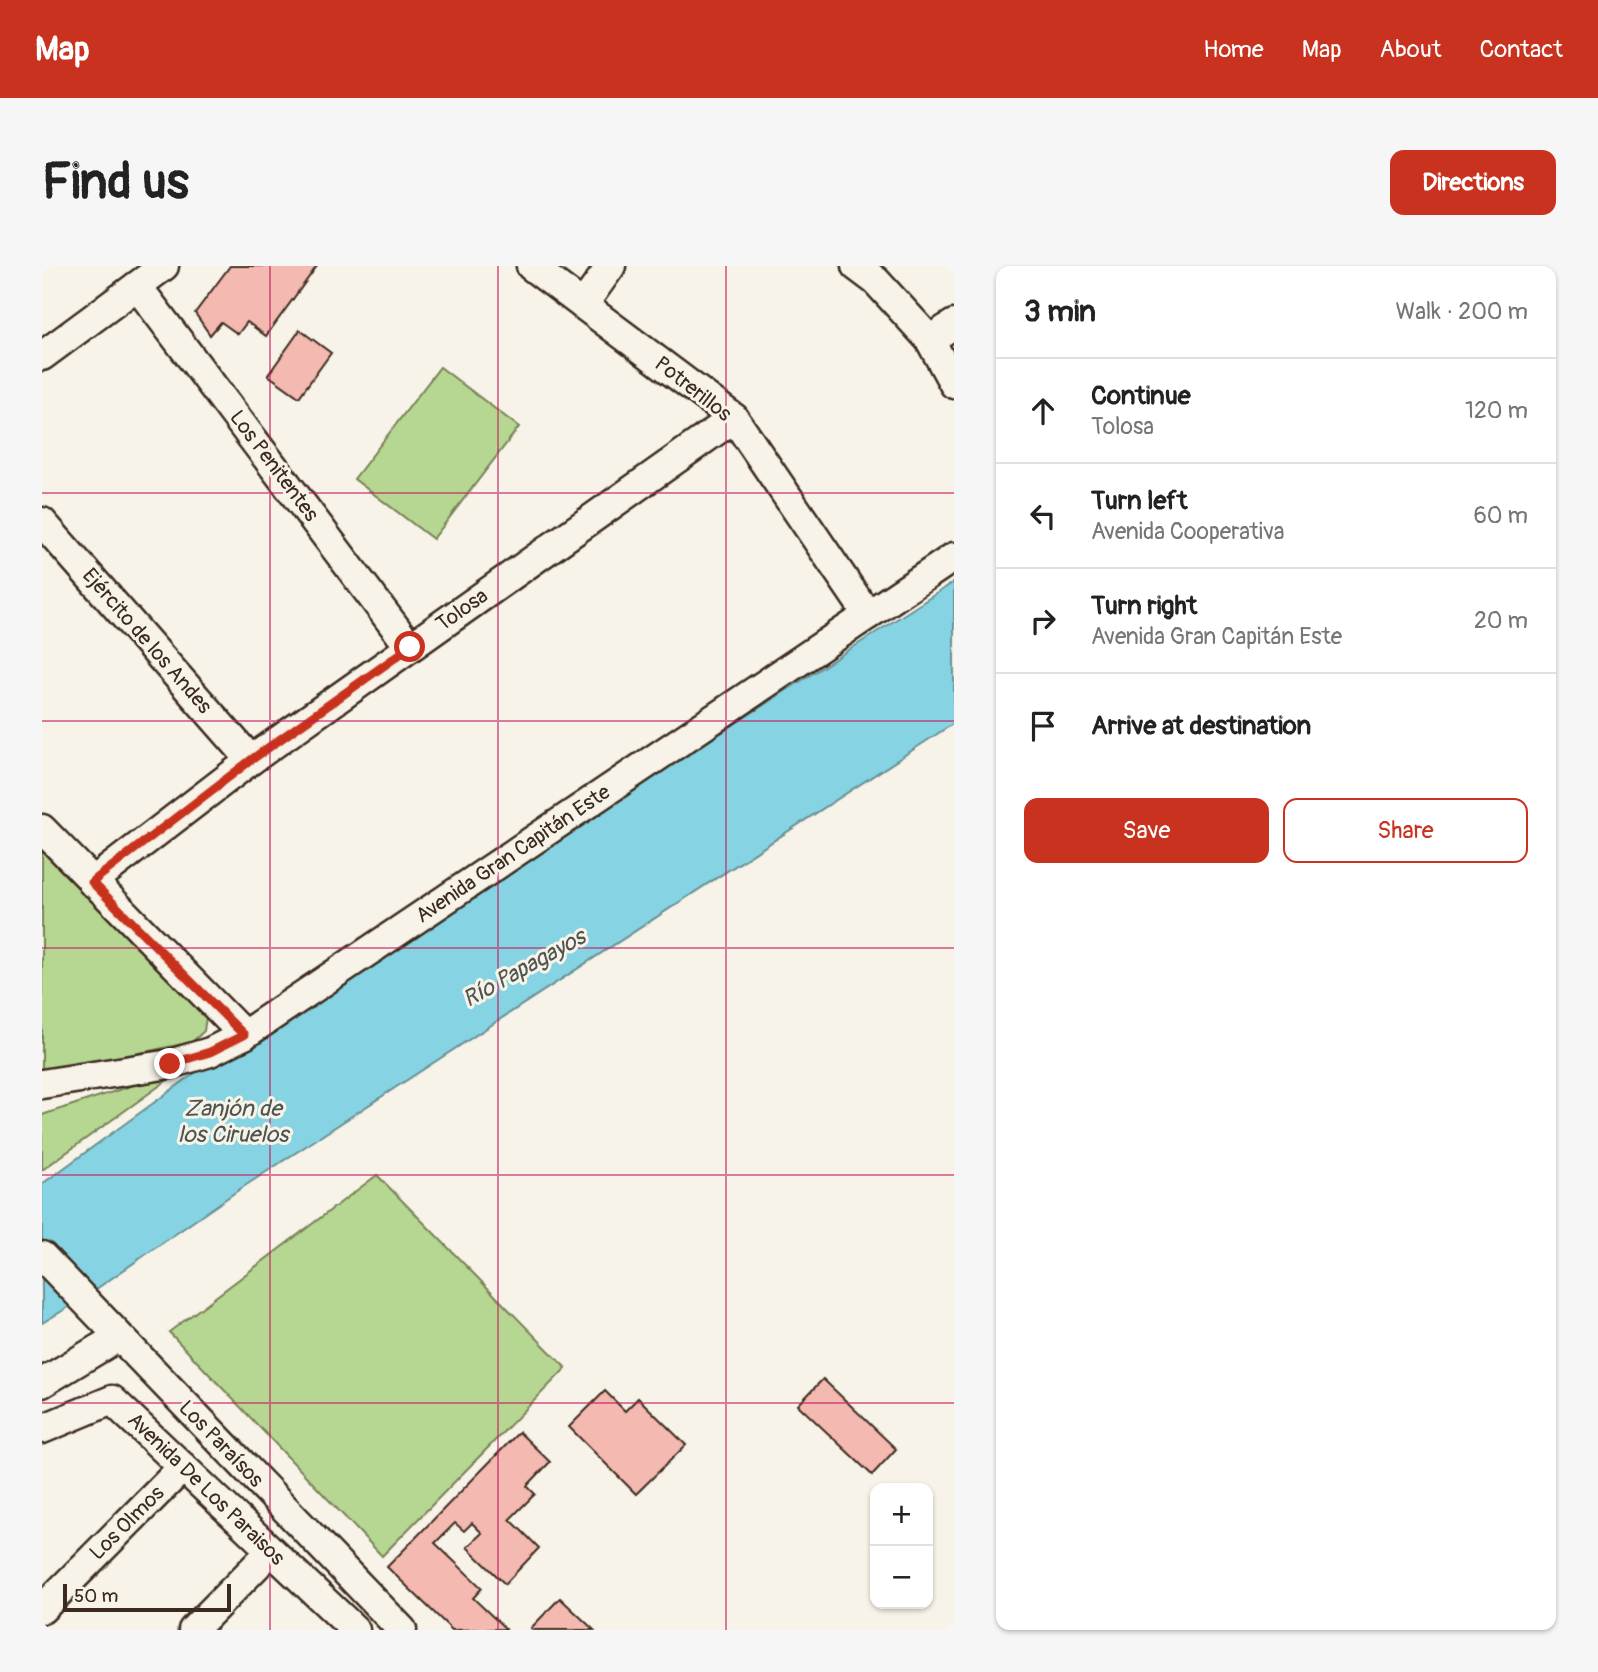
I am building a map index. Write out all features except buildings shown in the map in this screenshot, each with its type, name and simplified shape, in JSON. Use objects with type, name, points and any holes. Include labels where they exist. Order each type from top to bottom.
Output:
[{"type":"street","points":[[42,356],[164,266]]},
{"type":"street","name":"Potrerillos","points":[[531,266],[734,418],[868,615]]},
{"type":"street","points":[[583,305],[611,266]]},
{"type":"street","points":[[856,266],[876,281],[930,340],[954,384]]},
{"type":"street","name":"Los Penitentes","points":[[137,286],[410,647]]},
{"type":"street","points":[[930,340],[954,324]]},
{"type":"street","name":"Tolosa","points":[[92,882],[251,760],[734,418]]},
{"type":"street","name":"Ejército de los Andes","points":[[42,522],[251,760]]},
{"type":"street","name":"Avenida Gran Capitán Este","points":[[43,1085],[170,1064],[210,1052],[244,1035],[954,557]]},
{"type":"street","points":[[42,830],[244,1035]]},
{"type":"street","name":"Los Paraísos","points":[[42,1256],[384,1624]]},
{"type":"street","points":[[42,1383],[111,1330]]},
{"type":"street","name":"Avenida De Los Paraisos","points":[[42,1429],[112,1400],[355,1630]]},
{"type":"street","name":"Los Olmos","points":[[42,1609],[183,1467]]},
{"type":"street","points":[[193,1630],[271,1551]]},
{"type":"green space","points":[[440,367],[519,427],[433,539],[354,479]]},
{"type":"green space","points":[[42,848],[206,1017],[204,1031],[192,1042],[42,1072]]},
{"type":"green space","points":[[183,1069],[42,1170],[42,1115]]},
{"type":"green space","points":[[377,1175],[566,1368],[382,1556],[169,1332]]},
{"type":"water","name":"Zanjón de los Ciruelos","points":[[954,582],[954,723],[240,1189],[79,1301],[42,1323],[42,1184],[192,1075]]},
{"type":"route","points":[[170,1064],[210,1052],[244,1035],[92,882],[251,760],[410,647]]},
{"type":"water label","name":"Río Papagayos","points":[[524,968]]}]
